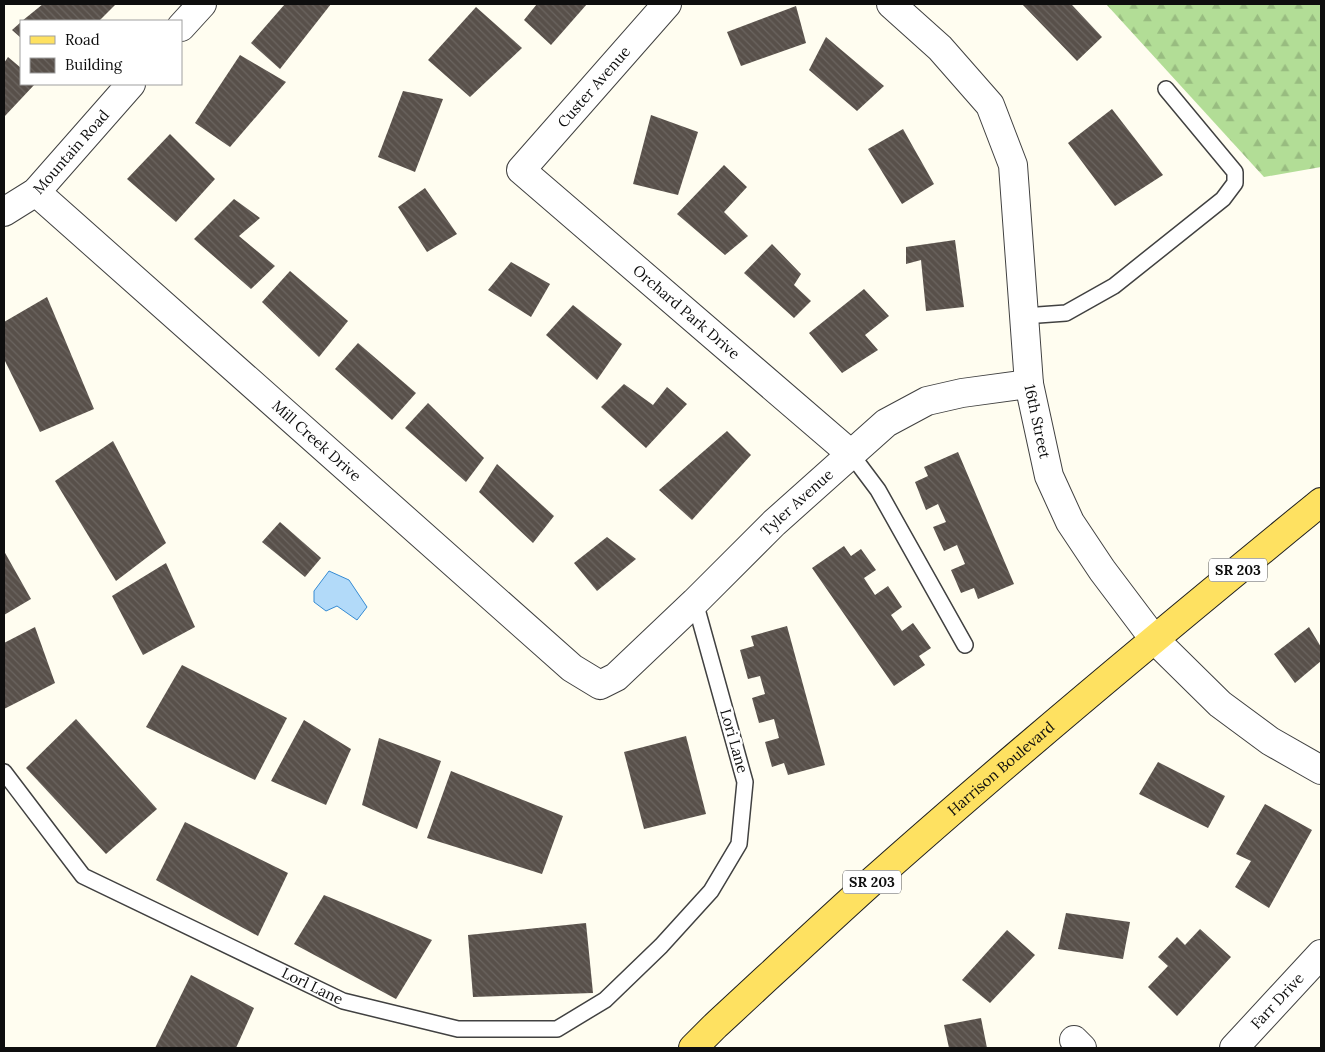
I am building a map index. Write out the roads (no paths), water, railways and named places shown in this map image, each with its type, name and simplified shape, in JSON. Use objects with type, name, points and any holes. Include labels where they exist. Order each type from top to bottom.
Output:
[{"type":"main road","name":"Harrison Boulevard","points":[[693,1048],[714,1026],[869,885],[1033,741],[1154,638],[1321,502]]},
{"type":"street","points":[[182,26],[202,4]]},
{"type":"street","name":"Custer Avenue","points":[[521,170],[667,4]]},
{"type":"street","name":"16th Street","points":[[891,4],[940,48],[990,105],[1012,165],[1028,384],[1049,476],[1070,522],[1102,570],[1154,638],[1220,704],[1270,741],[1321,770]]},
{"type":"street","name":"Mountain Road","points":[[4,212],[36,192],[130,85]]},
{"type":"street","name":"Orchard Park Drive","points":[[521,170],[851,454]]},
{"type":"street","name":"Mill Creek Drive","points":[[36,192],[572,668],[600,685]]},
{"type":"street","name":"Tyler Avenue","points":[[600,685],[616,677],[774,524],[886,423],[926,401],[962,393],[1028,384]]},
{"type":"street","name":"Farr Drive","points":[[1234,1048],[1321,954]]},
{"type":"lane","points":[[1024,316],[1066,313],[1114,286],[1223,199],[1235,183],[1235,172],[1166,89]]},
{"type":"lane","points":[[851,454],[878,490],[965,645]]},
{"type":"lane","name":"Lori Lane","points":[[661,946],[711,891],[739,844],[745,782],[695,602]]},
{"type":"lane","name":"Lorl Lane","points":[[4,772],[83,876],[343,1002],[458,1029],[558,1028],[605,1000],[661,946]]},
{"type":"water","points":[[329,571],[349,580],[367,607],[357,620],[337,606],[326,611],[314,602],[314,591]]}]
